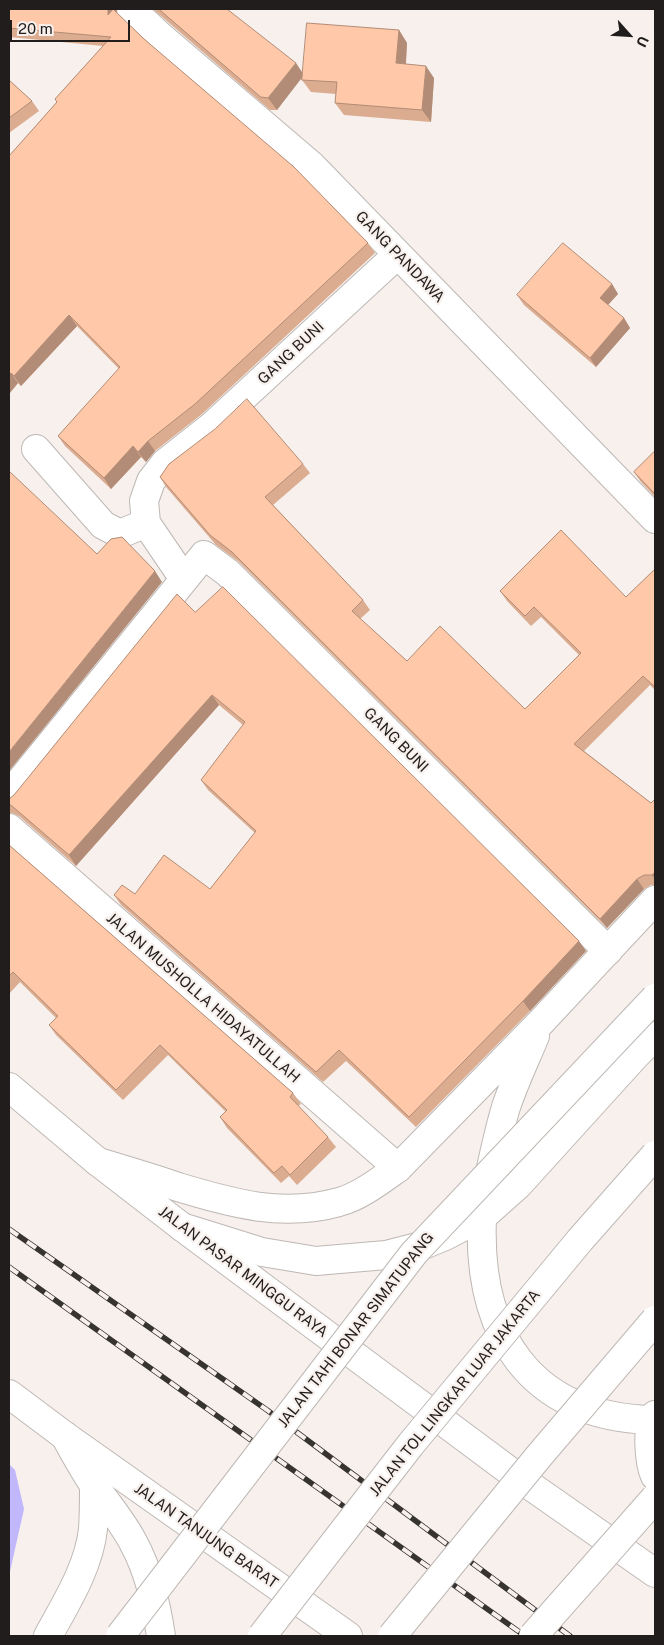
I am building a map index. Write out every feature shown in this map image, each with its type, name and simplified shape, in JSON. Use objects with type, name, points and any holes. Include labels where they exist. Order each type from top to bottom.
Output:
[{"type":"main road","name":"GANG PANDAWA","points":[[131,9],[312,166],[655,519]]},
{"type":"main road","name":"GANG BUNI","points":[[146,523],[144,501],[151,481],[165,463],[212,426],[397,255]]},
{"type":"main road","points":[[36,449],[103,525],[120,534],[146,523],[184,580]]},
{"type":"main road","name":"GANG BUNI","points":[[9,795],[204,555],[228,573],[608,951]]},
{"type":"main road","name":"JALAN MUSHOLLA HIDAYATULLAH","points":[[9,828],[398,1168]]},
{"type":"main road","points":[[98,1162],[231,1203],[266,1208],[308,1209],[340,1202],[372,1185],[398,1168],[541,1022],[655,900]]},
{"type":"main road","name":"JALAN TAHI BONAR SIMATUPANG","points":[[120,1636],[414,1253],[655,998]]},
{"type":"main road","points":[[541,1022],[506,1107],[494,1154],[482,1217],[483,1257],[487,1289],[494,1316],[506,1341],[522,1365],[549,1390],[563,1400],[588,1410],[630,1420],[653,1418],[651,1457],[655,1476]]},
{"type":"main road","points":[[182,1227],[262,1252],[316,1262],[386,1255],[421,1246],[482,1217],[518,1185],[655,1036]]},
{"type":"main road","name":"JALAN PASAR MINGGU RAYA","points":[[9,1087],[98,1162],[182,1227],[515,1475],[655,1573]]},
{"type":"main road","name":"JALAN TOL LINGKAR LUAR JAKARTA","points":[[262,1636],[411,1444],[574,1248],[655,1155]]},
{"type":"main road","points":[[392,1636],[539,1456],[655,1320]]},
{"type":"main road","name":"JALAN TANJUNG BARAT","points":[[9,1394],[65,1436],[348,1636]]},
{"type":"main road","points":[[65,1436],[94,1486],[115,1513],[133,1542],[147,1574],[157,1608],[162,1636]]},
{"type":"main road","points":[[48,1636],[72,1591],[87,1553],[93,1530],[94,1486]]},
{"type":"main road","points":[[533,1636],[655,1498]]},
{"type":"shaded area","points":[[9,1464],[15,1470],[24,1509],[9,1576]]},
{"type":"building","points":[[9,9],[108,9],[108,15],[113,9],[144,39],[294,167],[368,243],[195,404],[148,441],[138,452],[133,446],[104,478],[58,436],[120,367],[69,315],[14,376],[11,373],[9,375],[9,156],[57,102],[55,99],[111,37],[9,28]]},
{"type":"building","points":[[159,9],[227,9],[296,63],[268,98],[261,97]]},
{"type":"building","points":[[307,23],[399,30],[396,63],[426,66],[422,110],[335,103],[337,82],[302,80]]},
{"type":"building","points":[[9,80],[32,101],[9,118]]},
{"type":"building","points":[[563,243],[612,284],[600,298],[624,318],[590,358],[517,295]]},
{"type":"building","points":[[247,399],[303,464],[265,497],[363,600],[352,611],[407,661],[440,626],[525,709],[581,653],[534,607],[525,616],[500,591],[561,530],[626,597],[655,569],[655,687],[643,676],[574,744],[651,803],[655,799],[655,872],[652,875],[644,875],[637,879],[600,919],[232,552],[210,535],[160,477],[169,464],[215,429]]},
{"type":"building","points":[[655,451],[655,494],[634,472]]},
{"type":"building","points":[[9,471],[97,554],[111,539],[122,537],[155,571],[9,752]]},
{"type":"building","points":[[223,587],[579,941],[409,1117],[339,1050],[316,1072],[114,895],[122,885],[135,894],[164,855],[210,889],[256,831],[201,780],[245,722],[212,695],[69,855],[9,804],[9,799],[177,594],[195,612]]},
{"type":"building","points":[[9,845],[293,1093],[290,1097],[328,1137],[290,1175],[282,1166],[274,1173],[220,1117],[227,1110],[160,1045],[116,1090],[49,1025],[58,1016],[13,972],[9,976]]},
{"type":"railway","points":[[9,1229],[267,1410],[570,1636]]},
{"type":"railway","points":[[9,1267],[525,1636]]}]
